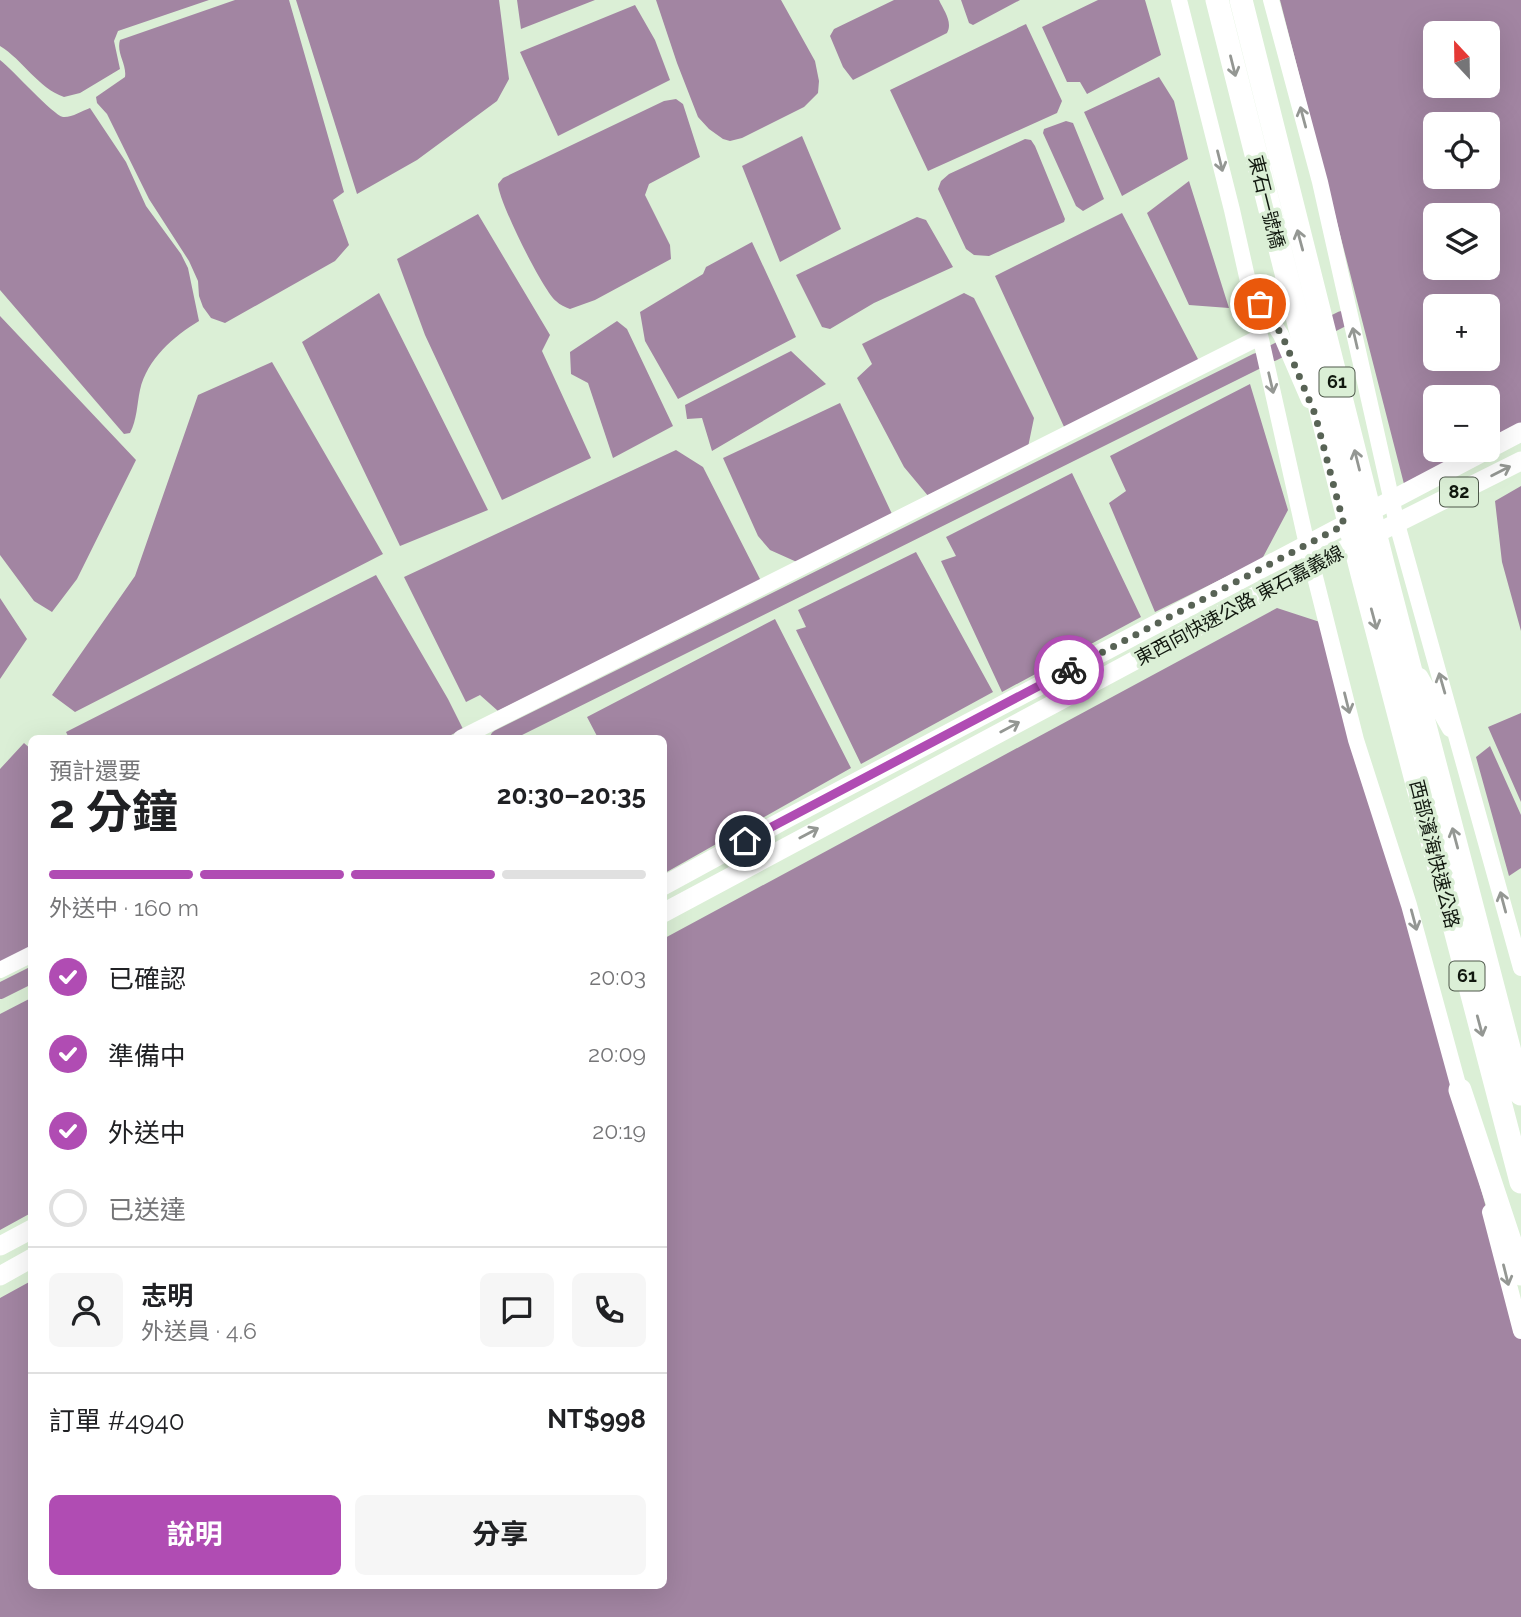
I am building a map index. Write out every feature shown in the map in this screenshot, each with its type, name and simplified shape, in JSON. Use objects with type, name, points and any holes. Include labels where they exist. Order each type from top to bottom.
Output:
[{"type":"highway","name":"東石一號橋","points":[[1217,0],[1362,574],[1425,767]]},
{"type":"highway","name":"東石一號橋","points":[[1241,0],[1425,767]]},
{"type":"highway","name":"西部濱海快速公路","points":[[1425,767],[1521,1094]]},
{"type":"highway","name":"西部濱海快速公路","points":[[1425,767],[1521,1182]]},
{"type":"highway","points":[[1460,1090],[1521,1274]]},
{"type":"main road","name":"東西向快速公路 東石嘉義線","points":[[667,885],[786,818],[1521,432]]},
{"type":"main road","name":"東西向快速公路 東石嘉義線","points":[[667,911],[1313,565],[1521,461]]},
{"type":"main road","points":[[0,1247],[28,1231]]},
{"type":"main road","points":[[0,1276],[28,1260]]},
{"type":"street","points":[[1179,0],[1250,289],[1307,545],[1356,740],[1409,905],[1460,1090],[1521,1331]]},
{"type":"street","points":[[1271,0],[1320,182],[1396,524],[1521,968]]},
{"type":"street","points":[[1250,289],[1282,335],[1315,414],[1351,521],[1367,538],[1381,589],[1396,624],[1427,692],[1460,747]]},
{"type":"street","points":[[467,735],[1260,337]]},
{"type":"street","points":[[0,970],[28,956]]},
{"type":"shaded area","points":[[0,0],[209,0],[118,31],[114,41],[120,69],[80,93],[64,97],[38,81],[0,46]]},
{"type":"shaded area","points":[[235,0],[289,0],[344,192],[333,200],[349,245],[335,261],[225,323],[211,318],[203,307],[198,281],[189,261],[149,199],[96,97],[125,77],[119,49],[120,40]]},
{"type":"shaded area","points":[[296,0],[499,0],[509,79],[497,101],[417,160],[357,194]]},
{"type":"shaded area","points":[[517,0],[595,0],[521,29]]},
{"type":"shaded area","points":[[656,0],[781,0],[815,61],[819,81],[818,93],[804,107],[742,138],[730,141],[723,139],[698,117]]},
{"type":"shaded area","points":[[894,0],[939,0],[948,21],[947,33],[853,80],[843,67],[830,36],[834,29]]},
{"type":"shaded area","points":[[961,0],[1020,0],[973,25],[969,23]]},
{"type":"shaded area","points":[[1098,0],[1145,0],[1161,55],[1087,94],[1080,82],[1067,82],[1042,27]]},
{"type":"shaded area","points":[[1280,0],[1521,0],[1521,425],[1500,436],[1500,385],[1423,385],[1423,462],[1448,462],[1404,484]]},
{"type":"shaded area","points":[[635,5],[655,40],[670,80],[558,136],[520,52]]},
{"type":"shaded area","points":[[1026,24],[1062,101],[1057,113],[928,171],[890,90]]},
{"type":"shaded area","points":[[0,60],[42,101],[63,117],[90,108],[126,162],[146,206],[188,268],[199,321],[171,341],[155,358],[140,390],[130,433],[124,434],[0,290]]},
{"type":"shaded area","points":[[1159,77],[1174,101],[1188,159],[1122,196],[1084,112]]},
{"type":"shaded area","points":[[676,99],[683,104],[700,157],[649,184],[645,195],[670,245],[671,259],[595,300],[570,309],[563,306],[550,294],[532,264],[505,208],[498,184],[503,178],[664,101]]},
{"type":"shaded area","points":[[1066,121],[1073,123],[1104,199],[1083,211],[1076,206],[1043,133],[1044,129]]},
{"type":"shaded area","points":[[802,136],[841,229],[780,262],[742,166]]},
{"type":"shaded area","points":[[1025,139],[1031,140],[1035,146],[1064,222],[989,256],[974,255],[966,249],[938,189],[941,181],[949,174]]},
{"type":"shaded area","points":[[1189,181],[1229,308],[1189,305],[1147,213]]},
{"type":"shaded area","points":[[1122,213],[1199,361],[1065,429],[995,276]]},
{"type":"shaded area","points":[[478,214],[550,335],[542,351],[591,458],[502,500],[425,335],[397,259]]},
{"type":"shaded area","points":[[917,217],[926,220],[953,267],[874,303],[830,329],[822,327],[796,275]]},
{"type":"shaded area","points":[[752,242],[796,337],[678,399],[645,341],[640,312],[703,274],[706,267]]},
{"type":"shaded area","points":[[379,293],[488,510],[400,546],[302,342]]},
{"type":"shaded area","points":[[964,293],[974,298],[1034,418],[1028,447],[929,497],[904,467],[857,378],[872,364],[862,344]]},
{"type":"shaded area","points":[[0,316],[136,460],[77,579],[52,612],[34,601],[0,555]]},
{"type":"shaded area","points":[[617,321],[627,329],[673,426],[613,458],[588,383],[571,374],[570,352]]},
{"type":"shaded area","points":[[791,351],[826,384],[712,451],[702,418],[687,419],[685,405]]},
{"type":"shaded area","points":[[272,362],[383,554],[75,712],[52,695],[135,576],[198,395]]},
{"type":"shaded area","points":[[1250,384],[1288,510],[1262,559],[1155,612],[1109,503],[1126,491],[1110,456]]},
{"type":"shaded area","points":[[840,403],[892,514],[799,563],[770,550],[758,536],[723,458]]},
{"type":"shaded area","points":[[676,450],[703,467],[761,581],[498,711],[480,695],[466,702],[404,577]]},
{"type":"shaded area","points":[[1072,473],[1141,617],[1002,692],[941,561],[956,556],[946,537]]},
{"type":"shaded area","points":[[1521,486],[1521,631],[1502,562],[1495,501]]},
{"type":"shaded area","points":[[916,552],[993,692],[861,764],[796,630],[806,627],[798,610]]},
{"type":"shaded area","points":[[376,575],[463,729],[451,735],[68,735],[66,732]]},
{"type":"shaded area","points":[[0,598],[27,639],[0,679]]},
{"type":"shaded area","points":[[1277,608],[1326,624],[1521,1335],[1521,1617],[0,1617],[0,1298],[28,1283],[28,1589],[667,1589],[667,937]]},
{"type":"shaded area","points":[[775,619],[851,768],[667,872],[667,735],[596,735],[587,717]]},
{"type":"shaded area","points":[[1521,713],[1521,802],[1488,727]]},
{"type":"shaded area","points":[[24,743],[28,746],[28,949],[0,963],[0,769]]},
{"type":"shaded area","points":[[1490,746],[1521,815],[1521,868],[1509,876],[1476,757]]},
{"type":"shaded area","points":[[28,1000],[28,1215],[0,1230],[0,1014]]},
{"type":"waterway","points":[[1316,332],[1342,319]]},
{"type":"waterway","points":[[1273,353],[1279,350]]},
{"type":"waterway","points":[[504,735],[1257,361]]},
{"type":"waterway","points":[[0,991],[28,977]]},
{"type":"way so far","points":[[1069,670],[1344,525],[1315,414],[1282,335],[1260,304]]},
{"type":"route","points":[[745,841],[1069,670]]}]
